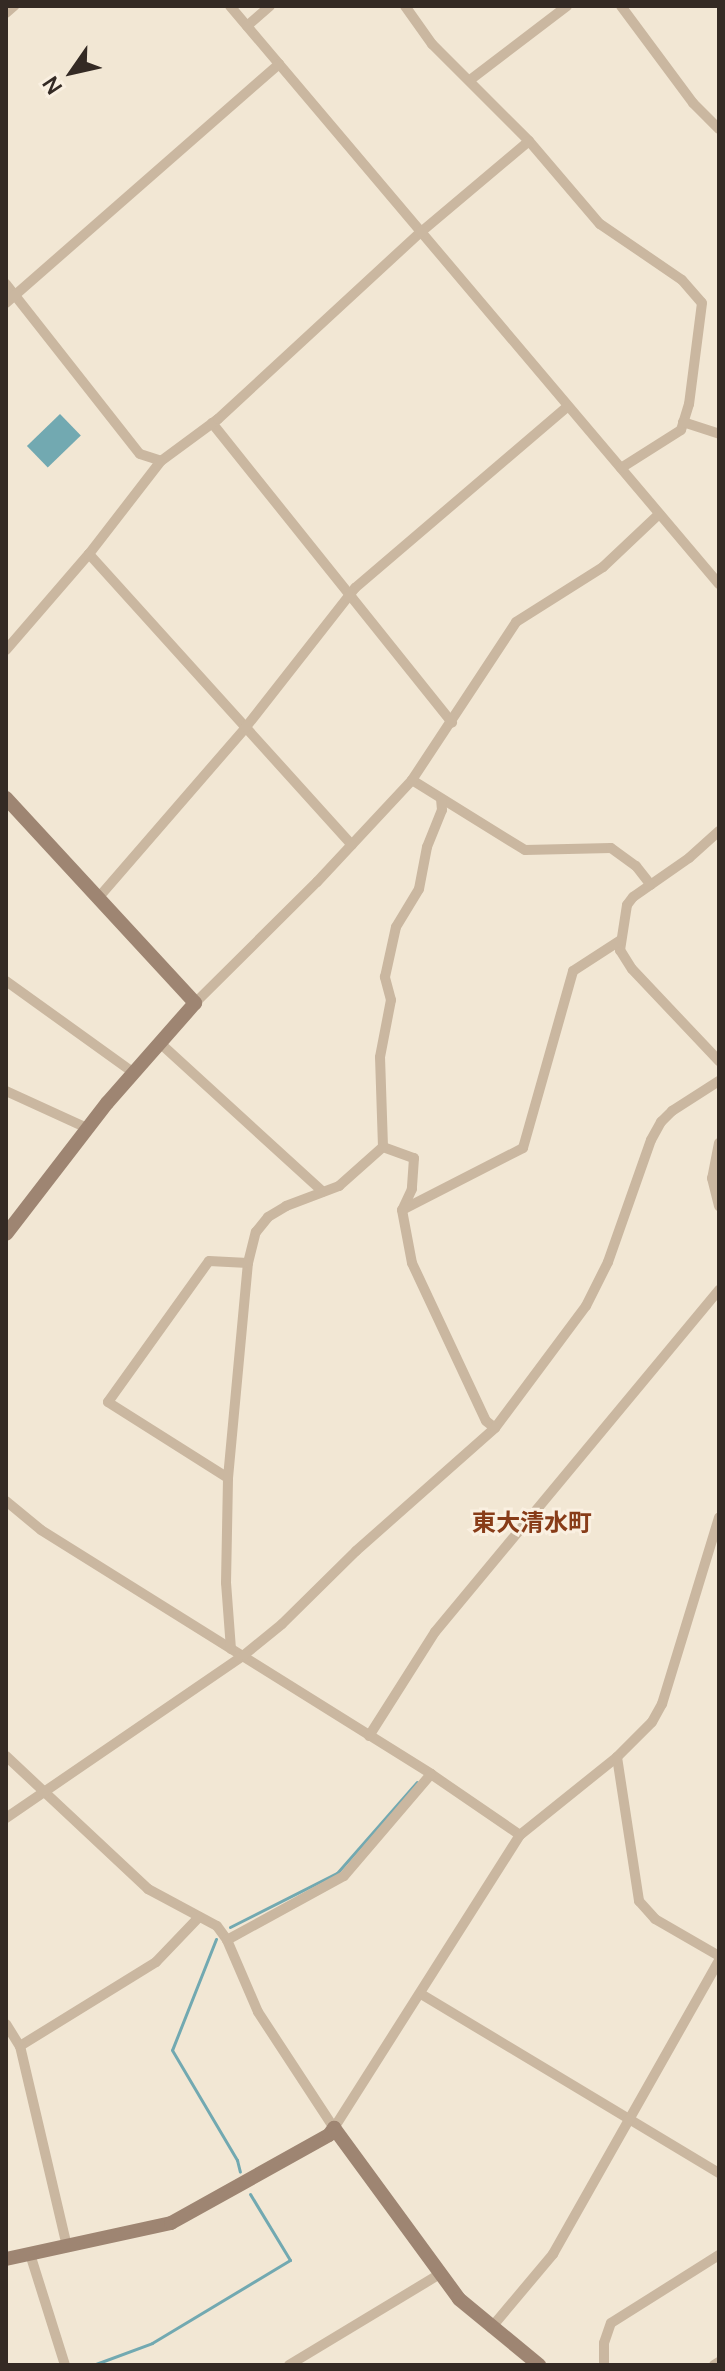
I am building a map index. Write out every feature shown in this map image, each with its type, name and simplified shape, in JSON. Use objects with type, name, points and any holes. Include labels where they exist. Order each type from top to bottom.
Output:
[{"type":"street","points":[[6,13],[14,6]]},
{"type":"street","points":[[230,6],[566,408],[719,584]]},
{"type":"street","points":[[247,26],[270,6]]},
{"type":"street","points":[[405,6],[432,44],[529,141],[600,224],[682,280],[702,303],[694,377],[681,430],[621,468]]},
{"type":"street","points":[[470,80],[567,6]]},
{"type":"street","points":[[621,6],[693,103],[719,129]]},
{"type":"street","points":[[10,300],[279,64]]},
{"type":"street","points":[[6,650],[89,554],[161,461],[212,423],[421,232],[529,141]]},
{"type":"street","points":[[6,284],[10,300],[140,454],[161,461]]},
{"type":"street","points":[[99,897],[246,727],[348,597],[566,408]]},
{"type":"street","points":[[683,422],[719,434]]},
{"type":"street","points":[[212,423],[348,597],[452,723]]},
{"type":"street","points":[[6,1234],[87,1128],[195,1003],[412,780],[516,622],[603,567],[659,514]]},
{"type":"street","points":[[89,554],[352,845]]},
{"type":"street","points":[[412,780],[525,850],[611,848],[636,866],[651,885]]},
{"type":"street","points":[[6,798],[195,1003]]},
{"type":"street","points":[[383,1147],[380,1057],[391,1000],[385,977],[396,927],[419,889],[427,847],[442,810],[441,799]]},
{"type":"street","points":[[719,831],[627,905],[620,950],[632,969],[719,1061]]},
{"type":"street","points":[[402,1210],[523,1148],[573,971],[621,940]]},
{"type":"street","points":[[6,981],[134,1073]]},
{"type":"street","points":[[161,1044],[323,1192]]},
{"type":"street","points":[[6,1818],[244,1655],[282,1624],[366,1542],[495,1428],[586,1306],[608,1262],[644,1160],[661,1122],[672,1111],[719,1081]]},
{"type":"street","points":[[6,1091],[87,1128]]},
{"type":"street","points":[[719,1143],[712,1178],[719,1206]]},
{"type":"street","points":[[231,1649],[226,1583],[228,1478],[248,1263],[256,1232],[268,1217],[339,1186],[383,1147]]},
{"type":"street","points":[[383,1147],[414,1158],[412,1189],[402,1210],[412,1263],[486,1421],[495,1428]]},
{"type":"street","points":[[228,1478],[108,1402],[209,1261],[248,1263]]},
{"type":"street","points":[[369,1736],[435,1632],[719,1290]]},
{"type":"street","points":[[6,1502],[41,1530],[431,1774],[520,1835]]},
{"type":"street","points":[[6,2259],[171,2223],[329,2135],[520,1835],[617,1757],[652,1722],[662,1704],[718,1522]]},
{"type":"street","points":[[6,1756],[148,1889],[217,1926],[227,1940],[258,2012],[334,2128],[440,2274],[459,2299],[539,2365]]},
{"type":"street","points":[[491,2328],[553,2254],[719,1958],[655,1919],[639,1901],[617,1757]]},
{"type":"street","points":[[227,1940],[344,1876],[431,1774]]},
{"type":"street","points":[[20,2046],[156,1962],[199,1917]]},
{"type":"street","points":[[421,1994],[719,2173]]},
{"type":"street","points":[[6,2024],[20,2046],[67,2247]]},
{"type":"street","points":[[30,2254],[65,2365]]},
{"type":"street","points":[[604,2365],[604,2343],[611,2323],[719,2255]]},
{"type":"street","points":[[289,2365],[440,2274]]},
{"type":"street","points":[[714,2365],[719,2362]]},
{"type":"water","points":[[60,414],[81,436],[48,468],[27,446]]},
{"type":"waterway","points":[[230,1927],[337,1873],[417,1782]]},
{"type":"waterway","points":[[216,1939],[172,2050],[237,2160],[240,2172]]},
{"type":"waterway","points":[[93,2365],[152,2343],[290,2260],[250,2194]]},
{"type":"district","name":"東大清水町","points":[[532,1522]]}]
